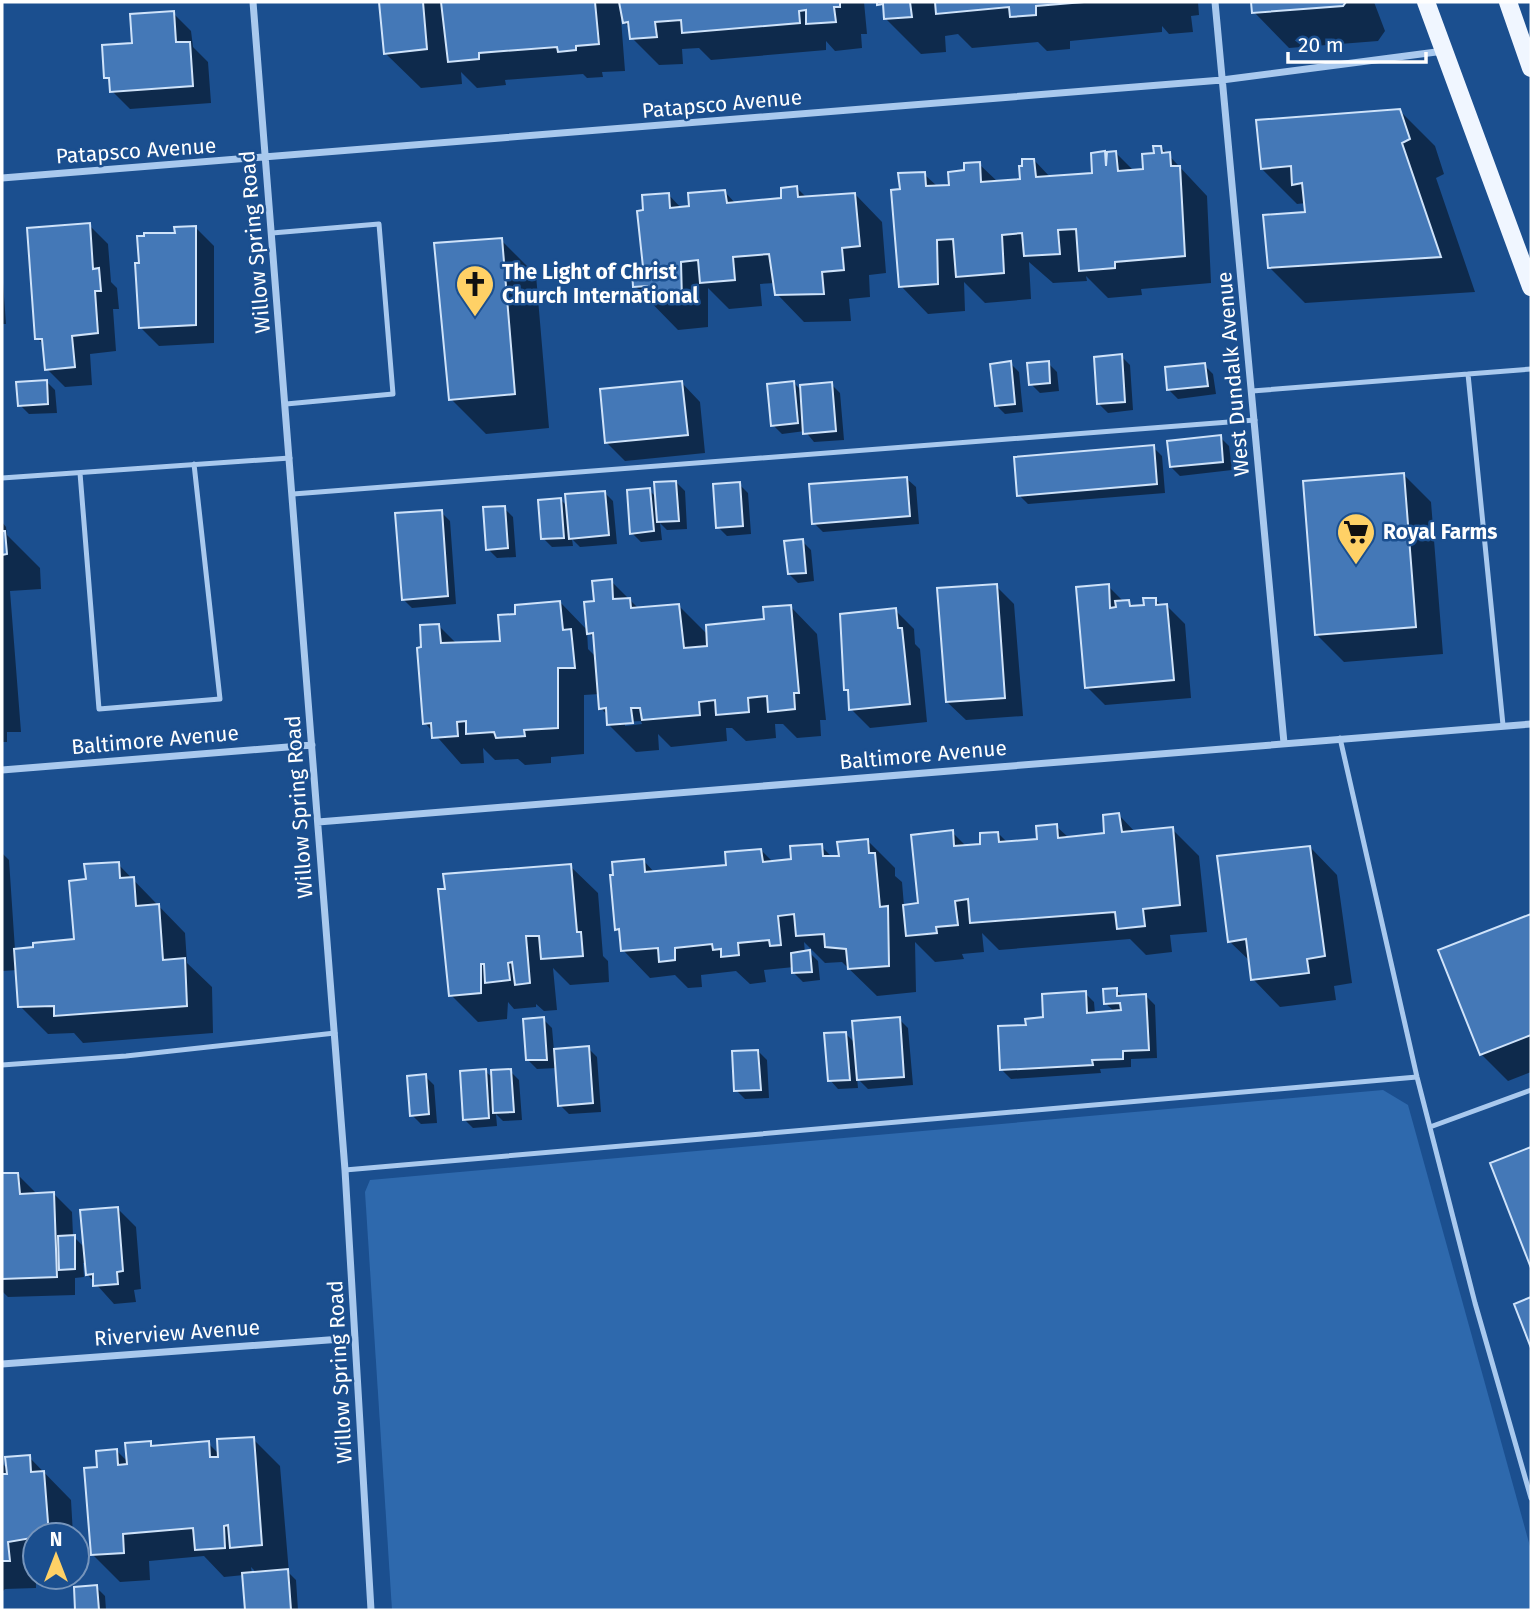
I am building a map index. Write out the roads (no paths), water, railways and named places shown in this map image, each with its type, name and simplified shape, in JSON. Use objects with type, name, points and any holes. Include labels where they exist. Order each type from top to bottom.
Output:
[{"type":"main road","points":[[1426,2],[1531,287]]},
{"type":"main road","points":[[1508,2],[1531,68]]},
{"type":"street","name":"Willow Spring Road","points":[[253,2],[335,1033],[371,1610]]},
{"type":"street","name":"West Dundalk Avenue","points":[[1216,2],[1284,743]]},
{"type":"street","name":"Patapsco Avenue","points":[[2,178],[266,159],[1222,80],[1444,51]]},
{"type":"street","name":"Baltimore Avenue","points":[[318,822],[1531,724]]},
{"type":"street","name":"Baltimore Avenue","points":[[2,770],[312,746]]},
{"type":"street","name":"Riverview Avenue","points":[[2,1364],[355,1338]]},
{"type":"lane","points":[[272,233],[379,224],[393,394],[286,404]]},
{"type":"lane","points":[[1252,391],[1531,369]]},
{"type":"lane","points":[[1468,374],[1503,725]]},
{"type":"lane","points":[[293,494],[1255,420]]},
{"type":"lane","points":[[2,478],[290,458]]},
{"type":"lane","points":[[80,473],[99,709],[220,699],[194,464]]},
{"type":"lane","points":[[1340,738],[1430,1126],[1475,1303],[1531,1498]]},
{"type":"lane","points":[[2,1065],[126,1056],[335,1033]]},
{"type":"lane","points":[[345,1170],[1418,1077]]},
{"type":"lane","points":[[1430,1126],[1531,1090]]},
{"type":"place","name":"The Light of Christ Church International","points":[[475,318]]},
{"type":"place","name":"Royal Farms","points":[[1356,566]]}]
